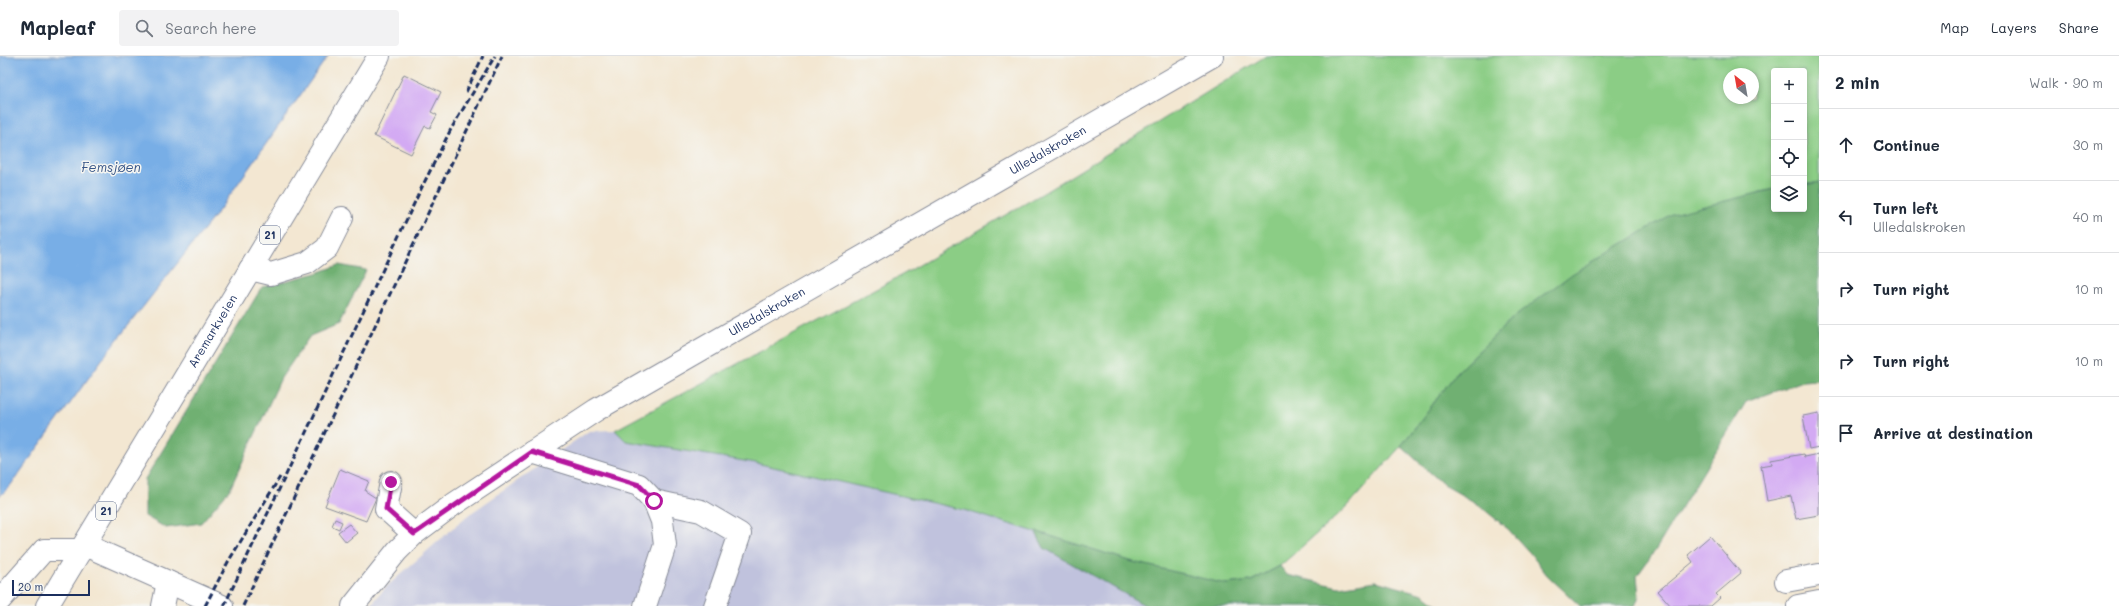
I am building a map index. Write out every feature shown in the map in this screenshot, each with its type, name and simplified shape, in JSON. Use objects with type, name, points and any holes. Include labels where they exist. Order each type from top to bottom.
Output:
[{"type":"street","name":"Aremarkveien","points":[[47,606],[84,548],[379,56]]},
{"type":"street","name":"Ulledalskroken","points":[[352,606],[396,551],[414,534],[532,452],[596,410],[1212,56]]},
{"type":"street","points":[[250,269],[271,274],[307,263],[327,248],[342,218]]},
{"type":"street","points":[[532,452],[639,485],[654,501],[662,521],[665,545],[645,606]]},
{"type":"street","points":[[391,482],[386,509],[414,534]]},
{"type":"street","points":[[654,501],[701,511],[740,534],[715,606]]},
{"type":"street","points":[[0,600],[44,550],[84,548],[168,582],[222,606]]},
{"type":"street","points":[[1786,581],[1819,575]]},
{"type":"street","points":[[163,606],[168,582]]},
{"type":"street","points":[[1798,606],[1819,602]]},
{"type":"shaded area","points":[[615,430],[626,441],[756,463],[964,510],[1035,531],[1044,548],[1146,606],[370,606],[386,587],[467,516],[589,431]]},
{"type":"green space","points":[[1266,56],[1819,56],[1819,182],[1807,184],[1807,68],[1771,68],[1771,190],[1760,192],[1513,318],[1458,371],[1401,446],[1347,507],[1280,566],[1251,581],[1226,584],[1194,577],[1133,562],[964,510],[756,463],[626,441],[615,430],[902,275],[1045,192]]},
{"type":"green space","points":[[1819,182],[1819,380],[1803,381],[1746,402],[1655,551],[1637,576],[1639,596],[1635,606],[1580,606],[1547,575],[1530,553],[1508,529],[1476,503],[1444,485],[1401,446],[1458,371],[1513,318],[1572,274],[1672,214],[1771,190],[1771,212],[1807,212],[1807,184]]},
{"type":"green space","points":[[339,265],[366,270],[339,324],[310,336],[281,378],[230,489],[201,523],[166,528],[145,516],[145,479],[262,287],[317,273]]},
{"type":"green space","points":[[1035,531],[1133,562],[1226,584],[1251,581],[1280,566],[1287,575],[1339,587],[1376,581],[1423,594],[1439,606],[1146,606],[1044,548]]},
{"type":"water","name":"Femsjøen","points":[[0,56],[328,56],[220,209],[106,354],[10,486],[0,496]]},
{"type":"building","points":[[404,74],[441,92],[431,112],[437,115],[430,128],[425,126],[411,154],[374,136]]},
{"type":"building","points":[[1819,413],[1819,447],[1809,449],[1803,416]]},
{"type":"building","points":[[1804,454],[1805,457],[1819,454],[1819,515],[1796,519],[1791,496],[1767,501],[1761,466],[1772,464],[1771,460]]},
{"type":"building","points":[[340,469],[369,481],[365,491],[376,498],[366,521],[325,506]]},
{"type":"building","points":[[335,519],[342,522],[339,529],[332,526]]},
{"type":"building","points":[[349,524],[357,533],[346,542],[338,532]]},
{"type":"building","points":[[1710,536],[1741,573],[1716,594],[1720,598],[1711,606],[1671,606],[1658,591],[1693,562],[1688,555]]},
{"type":"railway","points":[[466,92],[483,56]]},
{"type":"railway","points":[[224,606],[420,191],[451,129],[495,56]]},
{"type":"railway","points":[[243,606],[502,56]]},
{"type":"railway","points":[[205,606],[228,562],[280,477]]},
{"type":"route","points":[[391,482],[386,509],[414,534],[454,504],[532,452],[639,485],[654,501]]}]
